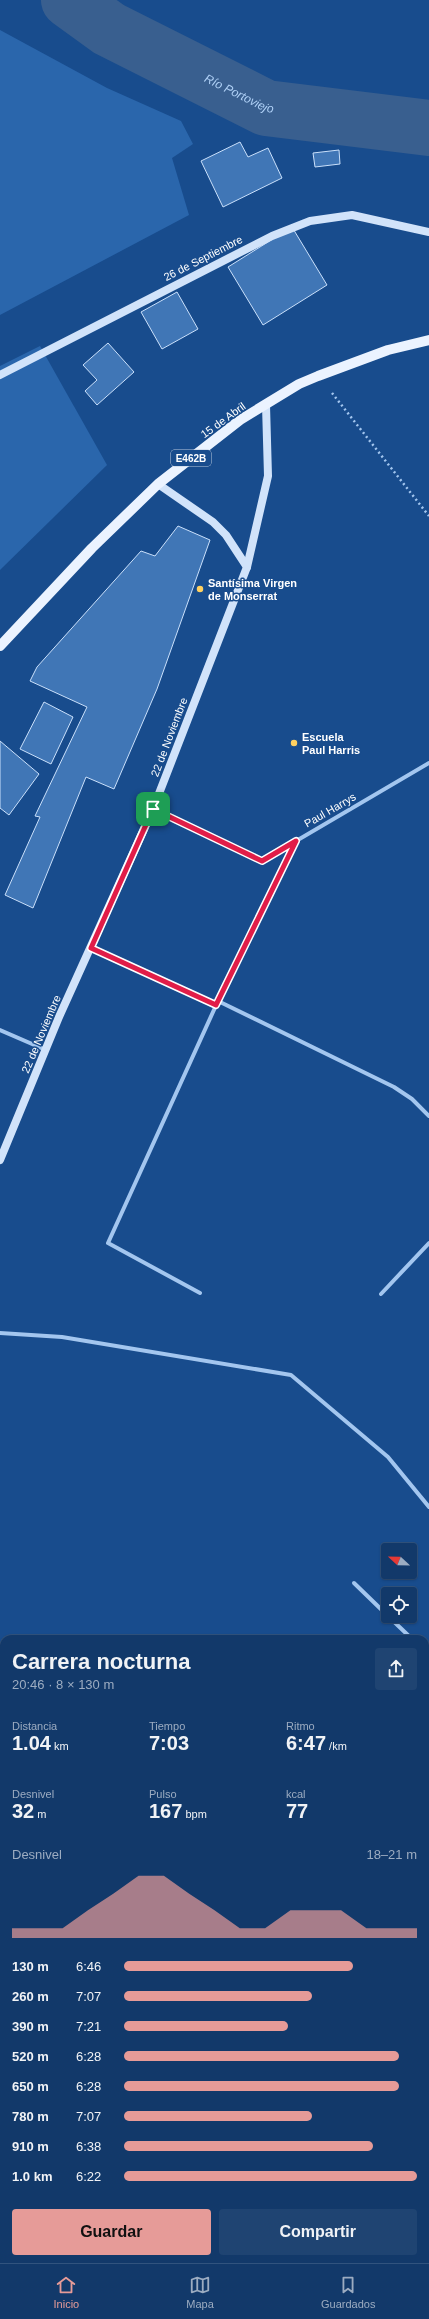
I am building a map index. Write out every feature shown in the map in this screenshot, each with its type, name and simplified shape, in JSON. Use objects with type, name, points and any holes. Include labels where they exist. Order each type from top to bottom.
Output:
[{"type":"main road","name":"15 de Abril","points":[[0,646],[92,548],[158,484],[240,420],[318,376],[388,350],[429,340]]},
{"type":"street","name":"26 de Septiembre","points":[[0,375],[272,236],[310,221],[352,215],[429,232]]},
{"type":"street","name":"22 de Noviembre","points":[[0,1160],[46,1050],[153,809],[247,567],[268,476],[266,405]]},
{"type":"street","points":[[158,484],[213,522],[226,535],[247,567]]},
{"type":"street","name":"Paul Harrys","points":[[153,809],[262,861],[429,763]]},
{"type":"street","points":[[200,1293],[108,1243],[217,1003],[296,841]]},
{"type":"street","points":[[91,948],[217,1003],[394,1087],[412,1099],[429,1116]]},
{"type":"street","points":[[0,1030],[46,1050]]},
{"type":"street","points":[[381,1294],[429,1243]]},
{"type":"street","points":[[0,1333],[62,1337],[291,1375],[388,1457],[429,1507]]},
{"type":"street","points":[[354,1583],[381,1609]]},
{"type":"street","points":[[395,1623],[408,1635]]},
{"type":"path","points":[[318,376],[429,516]]},
{"type":"shaded area","points":[[0,30],[107,88],[181,121],[193,144],[172,158],[189,215],[0,315]]},
{"type":"shaded area","points":[[40,346],[107,465],[0,570],[0,366]]},
{"type":"building","points":[[240,142],[248,157],[268,148],[282,178],[223,207],[201,161]]},
{"type":"building","points":[[339,150],[340,164],[315,167],[313,153]]},
{"type":"building","points":[[292,227],[327,285],[263,325],[228,267]]},
{"type":"building","points":[[177,292],[198,329],[162,349],[141,312]]},
{"type":"building","points":[[108,343],[134,372],[97,405],[85,391],[97,380],[83,365]]},
{"type":"building","points":[[178,526],[210,540],[157,689],[114,789],[86,777],[33,908],[5,895],[40,817],[35,816],[87,707],[30,681],[37,667],[141,551],[155,556]]},
{"type":"building","points":[[44,702],[73,717],[51,764],[20,749]]},
{"type":"building","points":[[0,741],[39,774],[9,815],[0,808]]},
{"type":"waterway","name":"Río Portoviejo","points":[[69,0],[109,29],[266,108],[429,128]]},
{"type":"place","name":"Santísima Virgen de Monserrat","points":[[200,589]]},
{"type":"place","name":"Escuela Paul Harris","points":[[294,743]]},
{"type":"route","points":[[153,809],[262,861],[296,841],[216,1005],[91,948],[153,809]]}]
